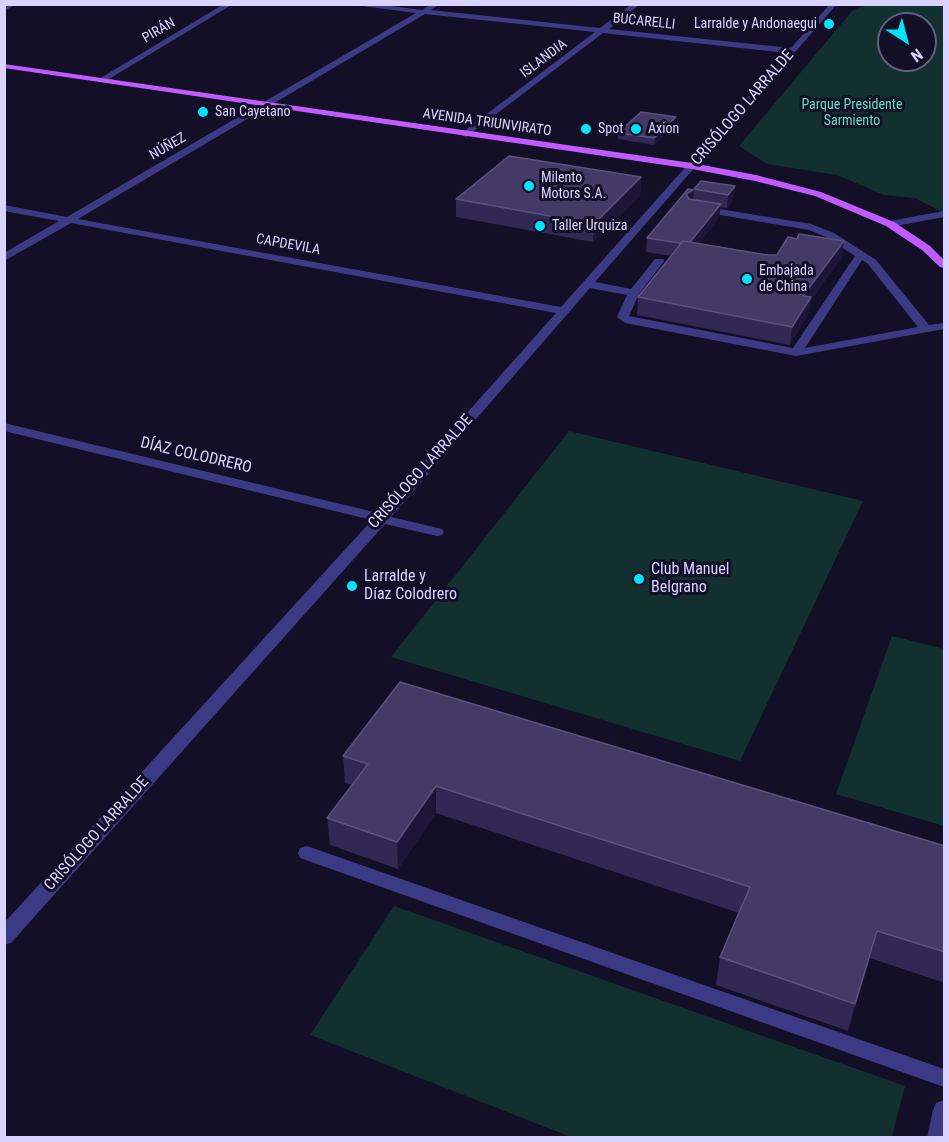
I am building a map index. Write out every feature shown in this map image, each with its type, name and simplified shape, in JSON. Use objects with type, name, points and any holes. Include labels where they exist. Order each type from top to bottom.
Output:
[{"type":"main road","name":"AVENIDA TRIUNVIRATO","points":[[4,66],[692,166],[789,186],[841,203],[890,224],[926,248],[945,265]]},
{"type":"street","points":[[4,9],[14,4]]},
{"type":"street","name":"PIRÁN","points":[[101,80],[230,4]]},
{"type":"street","name":"BUCARELLI","points":[[350,4],[793,51]]},
{"type":"street","name":"NÚÑEZ","points":[[4,258],[269,105],[437,4]]},
{"type":"street","name":"ISLANDIA","points":[[466,134],[637,4]]},
{"type":"street","name":"CRISÓLOGO LARRALDE","points":[[4,937],[329,578],[380,517],[566,311],[834,5]]},
{"type":"street","name":"CAPDEVILA","points":[[4,208],[566,311]]},
{"type":"street","points":[[692,208],[811,227],[830,235],[861,254],[881,270],[926,329]]},
{"type":"street","points":[[890,224],[945,214]]},
{"type":"street","points":[[796,352],[861,254]]},
{"type":"street","points":[[659,261],[634,293],[623,317],[629,321],[796,352],[945,326]]},
{"type":"street","points":[[589,284],[634,293]]},
{"type":"street","name":"DÍAZ COLODRERO","points":[[4,427],[437,532]]},
{"type":"street","points":[[307,853],[945,1078]]},
{"type":"street","points":[[938,1137],[945,1110]]},
{"type":"green space","name":"Parque Presidente Sarmiento","points":[[864,5],[944,5],[944,213],[915,198],[884,195],[837,175],[767,164],[739,146],[852,11]]},
{"type":"green space","name":"Club Manuel Belgrano","points":[[569,431],[863,501],[740,761],[391,657]]},
{"type":"green space","points":[[892,636],[944,649],[944,826],[836,794]]},
{"type":"green space","points":[[394,906],[905,1086],[892,1137],[571,1137],[310,1035]]},
{"type":"building","points":[[641,112],[676,117],[654,138],[618,133]]},
{"type":"building","points":[[509,156],[641,177],[594,224],[456,199]]},
{"type":"building","points":[[701,181],[735,186],[728,195],[694,189]]},
{"type":"building","points":[[688,189],[693,190],[686,194],[689,199],[721,204],[690,242],[680,243],[647,238]]},
{"type":"building","points":[[799,234],[844,241],[803,296],[811,297],[792,327],[638,297],[683,241],[777,255],[788,237],[797,239]]},
{"type":"building","points":[[400,682],[945,846],[945,952],[877,931],[855,1004],[720,957],[750,887],[436,786],[397,842],[327,818],[368,764],[343,756]]},
{"type":"place","name":"Larralde y Andonaegui","points":[[829,24]]},
{"type":"place","name":"San Cayetano","points":[[203,112]]},
{"type":"place","name":"Spot","points":[[586,129]]},
{"type":"place","name":"Axion","points":[[636,129]]},
{"type":"place","name":"Milento Motors S.A.","points":[[529,186]]},
{"type":"place","name":"Taller Urquiza","points":[[540,226]]},
{"type":"place","name":"Embajada de China","points":[[747,279]]},
{"type":"place","name":"Club Manuel Belgrano","points":[[639,579]]},
{"type":"place","name":"Larralde y Díaz Colodrero","points":[[352,586]]}]
